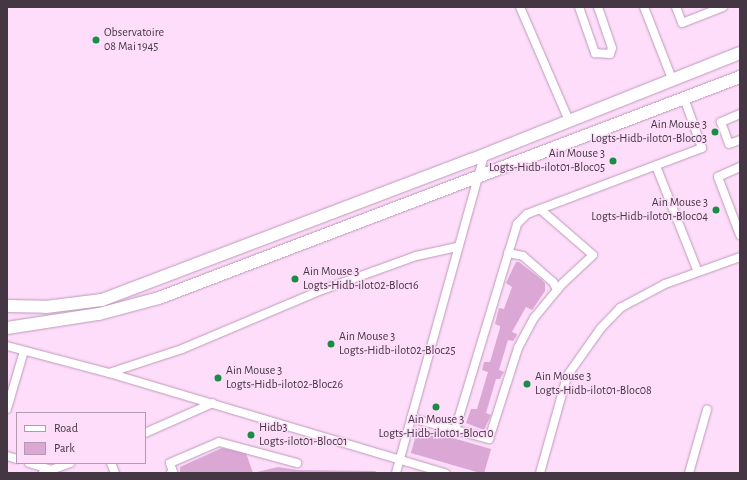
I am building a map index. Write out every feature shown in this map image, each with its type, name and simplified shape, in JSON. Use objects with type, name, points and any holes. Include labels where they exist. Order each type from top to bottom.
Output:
[{"type":"street","points":[[520,7],[569,121]]},
{"type":"street","points":[[579,7],[595,53],[610,54],[612,48],[598,7]]},
{"type":"street","points":[[644,7],[672,79]]},
{"type":"street","points":[[676,7],[682,23],[723,7]]},
{"type":"street","points":[[7,306],[46,307],[102,300],[484,155],[740,53]]},
{"type":"street","points":[[7,328],[99,314],[159,298],[740,77]]},
{"type":"street","points":[[455,430],[517,224],[527,214],[702,148],[684,98]]},
{"type":"street","points":[[740,114],[721,122],[729,144],[740,140]]},
{"type":"street","points":[[396,473],[476,178],[484,155]]},
{"type":"street","points":[[656,166],[698,272]]},
{"type":"street","points":[[740,167],[718,177],[740,235]]},
{"type":"street","points":[[411,418],[489,439],[518,348],[534,318],[558,290],[593,255],[541,210]]},
{"type":"street","points":[[109,373],[182,349],[322,290],[416,256],[457,247]]},
{"type":"street","points":[[508,254],[523,256],[553,282],[558,290]]},
{"type":"street","points":[[540,473],[567,376],[601,328],[620,308],[666,284],[740,257]]},
{"type":"street","points":[[7,346],[213,403],[399,461],[445,473]]},
{"type":"street","points":[[7,409],[24,351]]},
{"type":"street","points":[[146,433],[213,403]]},
{"type":"street","points":[[689,473],[707,410]]},
{"type":"street","points":[[171,473],[173,472],[170,464],[219,442],[297,463]]},
{"type":"street","points":[[32,464],[52,470]]},
{"type":"street","points":[[43,473],[67,464]]},
{"type":"green space","points":[[516,262],[519,262],[545,283],[545,291],[532,310],[526,307],[512,332],[517,334],[516,337],[513,341],[508,340],[499,370],[504,372],[500,379],[496,379],[486,413],[491,415],[484,430],[466,423],[471,409],[477,409],[488,372],[482,370],[484,362],[490,362],[500,328],[500,326],[495,324],[499,308],[504,309],[512,287],[506,283]]},
{"type":"green space","points":[[418,428],[491,449],[484,473],[411,453]]},
{"type":"green space","points":[[222,448],[246,453],[253,473],[180,473],[180,467]]},
{"type":"green space","points":[[278,467],[297,470],[376,471],[375,473],[253,473]]},
{"type":"place","name":"Observatoire 08 Mai 1945","points":[[96,40]]},
{"type":"place","name":"Ain Mouse 3 Logts-Hidb-ilot01-Bloc03","points":[[715,132]]},
{"type":"place","name":"Ain Mouse 3 Logts-Hidb-ilot01-Bloc05","points":[[613,161]]},
{"type":"place","name":"Ain Mouse 3 Logts-Hidb-ilot01-Bloc04","points":[[716,210]]},
{"type":"place","name":"Ain Mouse 3 Logts-Hidb-ilot02-Bloc16","points":[[295,279]]},
{"type":"place","name":"Ain Mouse 3 Logts-Hidb-ilot02-Bloc25","points":[[331,344]]},
{"type":"place","name":"Ain Mouse 3 Logts-Hidb-ilot02-Bloc26","points":[[218,378]]},
{"type":"place","name":"Ain Mouse 3 Logts-Hidb-ilot01-Bloc08","points":[[527,384]]},
{"type":"place","name":"Ain Mouse 3 Logts-Hidb-ilot01-Bloc10","points":[[436,407]]},
{"type":"place","name":"Hidb3 Logts-ilot01-Bloc01","points":[[251,435]]}]
